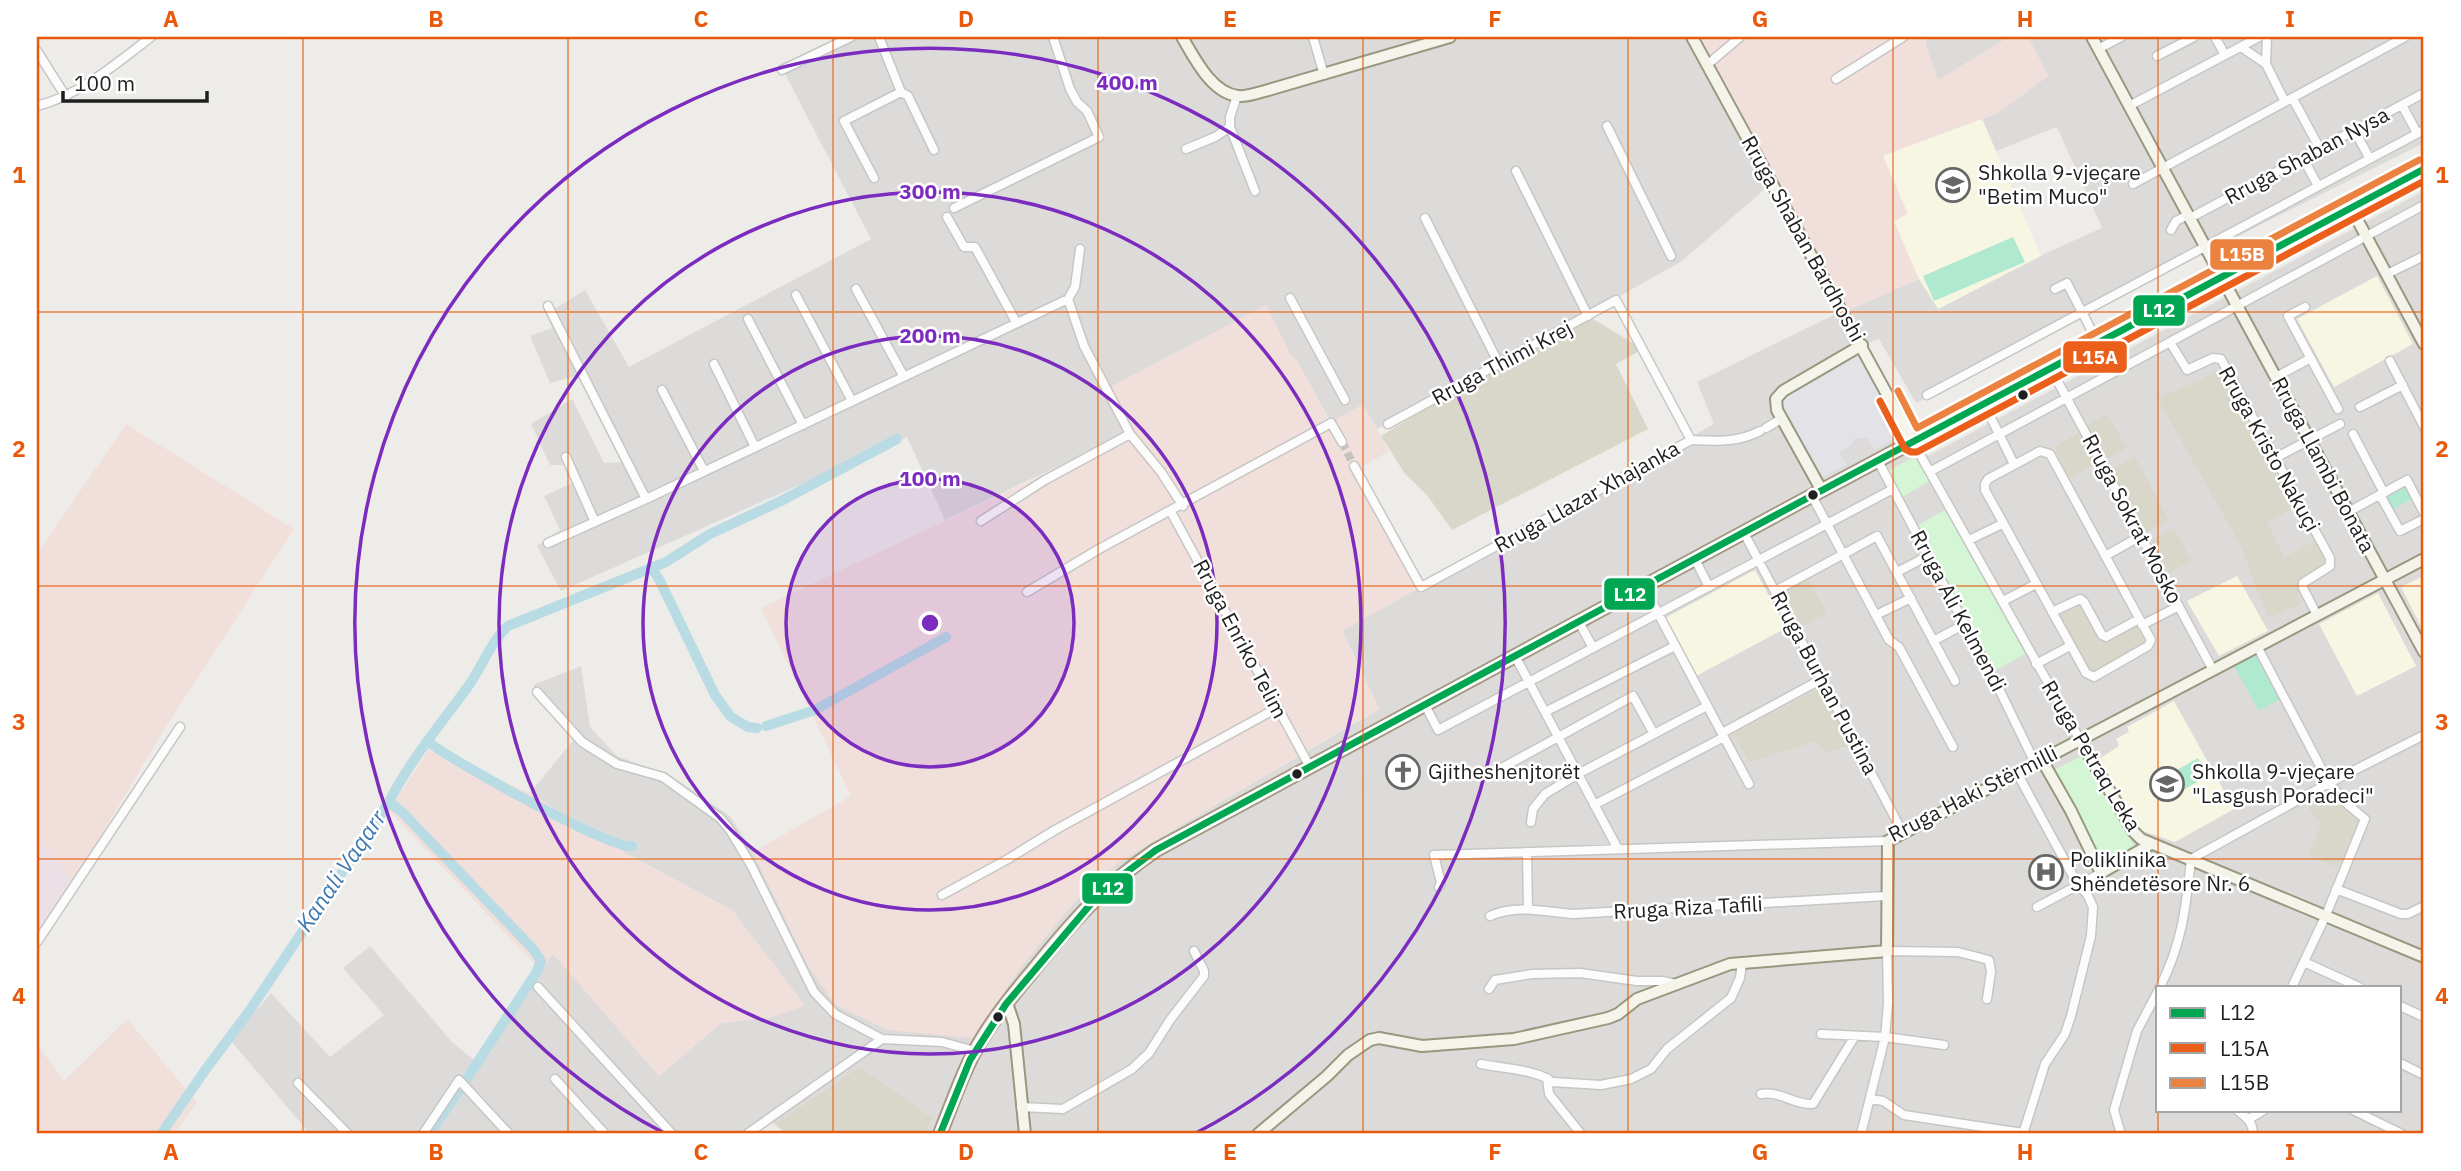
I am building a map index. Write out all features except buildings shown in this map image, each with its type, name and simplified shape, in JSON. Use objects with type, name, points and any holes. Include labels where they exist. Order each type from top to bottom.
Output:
[{"type":"main road","points":[[940,1134],[975,1051],[1007,1003],[1072,921],[1120,875],[1156,850],[2424,169]]},
{"type":"street","points":[[37,106],[66,97],[150,37]]},
{"type":"street","points":[[782,70],[851,37]]},
{"type":"street","points":[[879,37],[901,92],[908,96],[934,150]]},
{"type":"street","points":[[954,208],[1099,137],[1087,111],[1077,102],[1070,89],[1054,37]]},
{"type":"street","points":[[1313,37],[1324,75]]},
{"type":"street","points":[[1184,38],[1211,79],[1225,91],[1237,96],[1324,75],[1450,37]]},
{"type":"street","name":"Rruga Shaban Bardhoshi","points":[[1692,37],[1913,442]]},
{"type":"street","points":[[1707,65],[1740,37]]},
{"type":"street","points":[[1836,79],[1903,37]]},
{"type":"street","name":"Rruga Llambi Bonata","points":[[2092,37],[2424,652]]},
{"type":"street","points":[[2098,49],[2120,37]]},
{"type":"street","points":[[2157,56],[2194,37]]},
{"type":"street","points":[[2215,37],[2225,55]]},
{"type":"street","points":[[2129,106],[2259,37]]},
{"type":"street","points":[[2266,64],[2267,37]]},
{"type":"street","points":[[2133,184],[2405,37]]},
{"type":"street","points":[[2241,47],[2266,64],[2320,149]]},
{"type":"street","points":[[37,51],[66,97]]},
{"type":"street","points":[[874,178],[844,121],[901,92]]},
{"type":"street","name":"Rruga Shaban Nysa","points":[[2171,230],[2176,221],[2189,217],[2424,93]]},
{"type":"street","points":[[1237,96],[1230,117],[1230,127],[1255,191]]},
{"type":"street","points":[[1927,396],[2421,132],[2402,105]]},
{"type":"street","points":[[1606,126],[1671,256]]},
{"type":"street","points":[[1186,149],[1215,138],[1230,127]]},
{"type":"street","points":[[2354,130],[2370,159]]},
{"type":"street","points":[[2303,158],[2318,186]]},
{"type":"street","points":[[1516,171],[1588,317]]},
{"type":"street","points":[[1931,471],[2424,205]]},
{"type":"street","points":[[2351,208],[2424,344]]},
{"type":"street","points":[[947,217],[964,247],[975,247],[1016,322]]},
{"type":"street","points":[[1425,218],[1499,364]]},
{"type":"street","points":[[548,542],[646,499],[1068,299],[1075,287],[1080,248]]},
{"type":"street","points":[[2387,274],[2424,256]]},
{"type":"street","points":[[2055,289],[2067,283],[2098,343]]},
{"type":"street","points":[[856,289],[903,375]]},
{"type":"street","points":[[796,295],[852,401]]},
{"type":"street","points":[[1290,298],[1345,400]]},
{"type":"street","points":[[1068,299],[1084,346],[1130,434],[1161,472],[1182,506]]},
{"type":"street","name":"Rruga Thimi Krej","points":[[1388,424],[1616,300],[1691,440]]},
{"type":"street","points":[[548,306],[646,499]]},
{"type":"street","points":[[2305,307],[2288,316],[2338,409]]},
{"type":"street","points":[[748,318],[803,425]]},
{"type":"street","name":"Rruga Kristo Nakuçi","points":[[2170,342],[2187,370],[2213,358],[2221,359],[2275,458],[2331,564],[2303,583],[2316,615]]},
{"type":"street","points":[[1862,345],[1779,394],[1776,404],[1817,493],[1828,524],[1889,640],[1899,647],[1953,747]]},
{"type":"street","points":[[2276,377],[2311,358]]},
{"type":"street","points":[[2390,361],[2424,427]]},
{"type":"street","points":[[714,364],[755,447]]},
{"type":"street","name":"Rruga Sokrat Mosko","points":[[2051,369],[2213,670]]},
{"type":"street","points":[[2360,407],[2403,385]]},
{"type":"street","points":[[662,390],[704,471]]},
{"type":"street","points":[[1984,404],[2014,464]]},
{"type":"street","name":"Rruga Llazar Xhajanka","points":[[1354,466],[1421,587],[1691,440],[1725,442],[1746,438],[1781,419]]},
{"type":"street","points":[[1027,592],[1331,423],[1342,442]]},
{"type":"street","points":[[2275,458],[2340,424]]},
{"type":"street","points":[[981,521],[1045,480],[1130,434]]},
{"type":"street","points":[[2353,434],[2400,531],[2424,519]]},
{"type":"street","name":"Rruga Petraq Leka","points":[[1913,442],[2036,664],[2133,831],[2151,844],[2424,957]]},
{"type":"street","points":[[2045,450],[2050,454],[2151,640],[2149,645],[2094,677],[2086,673],[2002,524],[1984,490],[1984,484],[2014,464],[2045,450]]},
{"type":"street","points":[[566,457],[595,522]]},
{"type":"street","name":"Rruga Ali Kelmendi","points":[[1878,461],[2039,761]]},
{"type":"street","points":[[2348,512],[2406,480],[2424,513]]},
{"type":"street","points":[[1425,705],[1438,730],[1893,489]]},
{"type":"street","name":"Rruga Enriko Telim","points":[[1171,512],[1310,767]]},
{"type":"street","points":[[1969,540],[2002,524]]},
{"type":"street","name":"Rruga Burhan Pustina","points":[[1744,533],[1903,833]]},
{"type":"street","points":[[1775,591],[1877,536],[1955,681]]},
{"type":"street","points":[[2105,556],[2141,536]]},
{"type":"street","points":[[1897,572],[1928,556]]},
{"type":"street","points":[[1695,559],[1709,587]]},
{"type":"street","name":"Rruga Haki Stërmilli","points":[[1438,887],[1441,883],[1434,855],[1888,841],[2424,559]]},
{"type":"street","points":[[2003,601],[2036,584]]},
{"type":"street","points":[[1644,587],[1749,784]]},
{"type":"street","points":[[1876,615],[1911,598]]},
{"type":"street","points":[[2052,612],[2080,598],[2102,635],[2106,637],[2179,606]]},
{"type":"street","points":[[1579,622],[1594,648]]},
{"type":"street","points":[[1933,641],[1965,624]]},
{"type":"street","points":[[1545,712],[1675,646]]},
{"type":"street","points":[[2036,664],[2070,646]]},
{"type":"street","points":[[2257,646],[2329,783],[2348,805],[2365,819],[2326,915],[2292,986]]},
{"type":"street","points":[[1515,656],[1618,849]]},
{"type":"street","points":[[1594,805],[1822,680]]},
{"type":"street","points":[[537,692],[582,743],[617,764],[663,777],[720,818],[751,865],[814,992],[835,1014],[882,1039],[942,1042],[975,1051]]},
{"type":"street","points":[[1498,770],[1633,696],[1654,734]]},
{"type":"street","points":[[1531,822],[1533,810],[1540,799],[1578,774],[1707,706]]},
{"type":"street","points":[[942,895],[1277,708]]},
{"type":"street","points":[[37,942],[180,727]]},
{"type":"street","points":[[2162,986],[2181,935],[2191,859],[2329,783],[2424,735]]},
{"type":"street","points":[[2039,761],[2071,811],[2101,873]]},
{"type":"street","points":[[1870,1099],[1883,1101],[1904,1115],[2023,1133],[2041,1073],[2065,1034],[2071,1016],[2091,936],[2093,907],[2087,894],[2078,886],[2017,773]]},
{"type":"street","points":[[1861,1134],[1885,1037],[1888,1003],[1888,841]]},
{"type":"street","points":[[2037,907],[2151,844]]},
{"type":"street","points":[[1527,852],[1528,909]]},
{"type":"street","points":[[2336,889],[2401,914],[2408,914],[2424,906]]},
{"type":"street","name":"Rruga Riza Tafili","points":[[1490,916],[1528,909],[1573,914],[1886,896]]},
{"type":"street","points":[[1021,1107],[1063,1109],[1136,1066],[1149,1053],[1170,1020],[1201,981],[1204,971],[1194,951]]},
{"type":"street","points":[[1258,1134],[1348,1055],[1370,1040],[1379,1038],[1422,1046],[1514,1039],[1618,1014],[1637,999],[1730,964],[1887,951],[1958,952],[1989,960],[1991,972],[1987,999]]},
{"type":"street","points":[[1481,1064],[1547,1077],[1552,1082],[1601,1085],[1641,1075],[1651,1069],[1667,1049],[1731,998],[1740,978],[1742,962]]},
{"type":"street","points":[[2304,962],[2357,986]]},
{"type":"street","points":[[1489,989],[1495,980],[1532,974],[1565,973],[1676,984]]},
{"type":"street","points":[[538,987],[672,1134]]},
{"type":"street","points":[[2121,1134],[2114,1110],[2137,1031],[2156,996]]},
{"type":"street","points":[[1007,1003],[1014,1024],[1024,1134]]},
{"type":"street","points":[[2402,1007],[2424,1017]]},
{"type":"street","points":[[1821,1034],[1885,1037],[1896,1041],[1944,1045]]},
{"type":"street","points":[[1761,1094],[1773,1092],[1801,1103],[1813,1104],[1856,1036]]},
{"type":"street","points":[[747,1134],[882,1039]]},
{"type":"street","points":[[2402,1064],[2424,1075]]},
{"type":"street","points":[[1547,1077],[1549,1094],[1581,1134]]},
{"type":"street","points":[[555,1079],[605,1134]]},
{"type":"street","points":[[423,1134],[460,1080],[509,1134]]},
{"type":"street","points":[[298,1083],[348,1134]]},
{"type":"street","points":[[2240,1112],[2249,1119],[2253,1134]]},
{"type":"street","points":[[2249,1119],[2261,1112]]},
{"type":"street","points":[[2357,1112],[2402,1134]]},
{"type":"shaded area","points":[[851,37],[1692,37],[1773,182],[1682,261],[1377,429],[1363,405],[1331,423],[1297,361],[1291,356],[945,520],[907,437],[561,591],[537,546],[560,530],[544,496],[576,481],[574,465],[550,465],[531,424],[572,399],[604,463],[629,462],[582,374],[550,383],[530,336],[552,328],[546,314],[585,290],[629,367],[871,239],[784,72]]},
{"type":"shaded area","points":[[1692,37],[2028,37],[2048,76],[1996,114],[1884,155],[1908,214],[1894,221],[1919,279],[1844,312]]},
{"type":"shaded area","points":[[1926,37],[2008,37],[1938,80]]},
{"type":"shaded area","points":[[2028,37],[2424,37],[2424,143],[1916,403],[1879,339],[1861,346],[1928,456],[2424,191],[2424,1134],[787,1134],[768,1120],[747,1134],[310,1134],[231,1041],[271,993],[330,1057],[384,1015],[343,968],[370,946],[452,1042],[479,1064],[553,953],[659,1076],[721,1023],[772,1017],[804,1005],[732,910],[627,854],[530,793],[576,737],[533,685],[581,666],[590,727],[617,756],[671,776],[730,816],[753,852],[810,969],[973,1038],[1020,968],[1069,908],[1120,861],[1379,709],[1342,630],[1714,424],[1697,382],[1840,312],[1919,279],[1939,308],[2044,254],[2102,228],[2057,127],[1996,151],[1982,119],[1996,114],[2048,76]]},
{"type":"shaded area","name":"Shkolla 9-vjeçare \"Betim Muco\"","points":[[1982,119],[2041,256],[1938,309],[1919,279],[1894,221],[1908,214],[1883,156]]},
{"type":"shaded area","points":[[2377,276],[2413,344],[2334,387],[2297,319]]},
{"type":"shaded area","points":[[1266,305],[1330,423],[1363,404],[1389,451],[1357,470],[1421,587],[1342,631],[1379,708],[1120,861],[1069,908],[1020,968],[973,1038],[888,1030],[836,1005],[810,969],[753,852],[851,796],[761,608],[1129,434],[1106,389]]},
{"type":"shaded area","points":[[1588,316],[1643,349],[1616,364],[1648,429],[1452,530],[1427,495],[1405,474],[1381,436],[1499,364]]},
{"type":"shaded area","points":[[1862,345],[1908,432],[1874,450],[1868,437],[1854,439],[1852,445],[1839,452],[1846,465],[1816,481],[1776,399]]},
{"type":"shaded area","points":[[2220,369],[2297,506],[2267,522],[2284,557],[2315,541],[2326,563],[2298,579],[2301,604],[2269,618],[2242,548],[2157,398]]},
{"type":"shaded area","points":[[2108,414],[2127,448],[2106,459],[2087,425]]},
{"type":"shaded area","points":[[126,424],[294,529],[162,733],[37,943],[37,554]]},
{"type":"shaded area","points":[[2079,433],[2095,464],[2070,478],[2054,447]]},
{"type":"shaded area","points":[[2135,457],[2169,520],[2145,533],[2111,470]]},
{"type":"shaded area","points":[[2174,528],[2192,561],[2169,573],[2151,540]]},
{"type":"shaded area","points":[[1755,570],[1786,628],[1696,676],[1665,618]]},
{"type":"shaded area","points":[[2237,576],[2268,631],[2219,656],[2187,601]]},
{"type":"shaded area","points":[[2424,576],[2424,632],[2401,587]]},
{"type":"shaded area","points":[[1808,579],[1827,613],[1800,627],[1782,593]]},
{"type":"shaded area","points":[[2378,593],[2416,666],[2357,696],[2319,624]]},
{"type":"shaded area","points":[[2079,603],[2101,643],[2136,625],[2146,643],[2091,674],[2058,614]]},
{"type":"shaded area","points":[[1820,688],[1850,745],[1825,753],[1817,741],[1749,762],[1733,734]]},
{"type":"shaded area","name":"Shkolla 9-vjeçare \"Lasgush Poradeci\"","points":[[2174,701],[2234,809],[2175,842],[2140,830],[2099,759],[2119,746],[2116,739],[2129,732],[2127,727]]},
{"type":"shaded area","points":[[428,750],[530,793],[627,854],[732,910],[805,1006],[772,1017],[721,1023],[659,1076],[553,954],[541,971],[389,811]]},
{"type":"shaded area","points":[[1339,768],[1344,777],[1362,768],[1374,790],[1355,799],[1345,780],[1310,798],[1304,786]]},
{"type":"shaded area","points":[[2328,789],[2345,811],[2358,821],[2338,868],[2308,855],[2321,824],[2305,803]]},
{"type":"shaded area","points":[[37,837],[72,879],[41,925],[37,920]]},
{"type":"shaded area","points":[[2178,960],[2193,966],[2184,986],[2170,984]]},
{"type":"shaded area","points":[[127,1019],[197,1102],[174,1134],[37,1134],[37,1044],[64,1081]]},
{"type":"shaded area","points":[[949,1053],[958,1058],[940,1102],[933,1098]]},
{"type":"shaded area","points":[[860,1067],[932,1118],[925,1134],[787,1134],[775,1124]]},
{"type":"green space","points":[[2013,237],[2025,262],[1934,301],[1923,276]]},
{"type":"green space","points":[[1920,454],[1934,478],[1899,499],[1884,473]]},
{"type":"green space","points":[[2405,486],[2412,499],[2392,510],[2385,497]]},
{"type":"green space","points":[[1947,509],[2025,654],[1996,670],[1918,525]]},
{"type":"green space","points":[[2255,654],[2280,699],[2259,711],[2234,666]]},
{"type":"green space","points":[[2080,757],[2135,848],[2107,867],[2101,866],[2056,773],[2056,769]]},
{"type":"green space","points":[[2198,758],[2209,775],[2180,792],[2170,774]]},
{"type":"waterway","points":[[389,802],[416,757],[508,626],[666,562],[710,534],[781,501],[897,439]]},
{"type":"waterway","points":[[651,567],[715,695],[731,717],[748,727],[757,728]]},
{"type":"waterway","points":[[766,726],[815,710],[946,637]]},
{"type":"waterway","points":[[427,741],[565,820],[619,844],[632,846]]},
{"type":"waterway","name":"Kanali Vaqarr","points":[[161,1134],[250,1010],[389,802],[402,812],[533,949],[541,961],[536,973],[466,1080]]},
{"type":"waterway","points":[[429,1134],[458,1092]]},
{"type":"tunnel","points":[[1342,442],[1354,466]]},
{"type":"transit line","name":"L15B","points":[[1898,391],[1917,428],[2419,160]]},
{"type":"transit line","name":"L12","points":[[940,1134],[970,1060],[1006,1004],[1089,906],[1120,877],[1156,850],[2424,169]]},
{"type":"transit line","name":"L15A","points":[[1880,401],[1905,449],[1917,452],[2424,181]]},
{"type":"place","name":"Shkolla 9-vjeçare \"Betim Muco\"","points":[[1953,185]]},
{"type":"place","name":"Gjitheshenjtorët","points":[[1403,772]]},
{"type":"place","name":"Shkolla 9-vjeçare \"Lasgush Poradeci\"","points":[[2167,784]]},
{"type":"place","name":"Poliklinika Shëndetësore Nr. 6","points":[[2046,872]]}]
